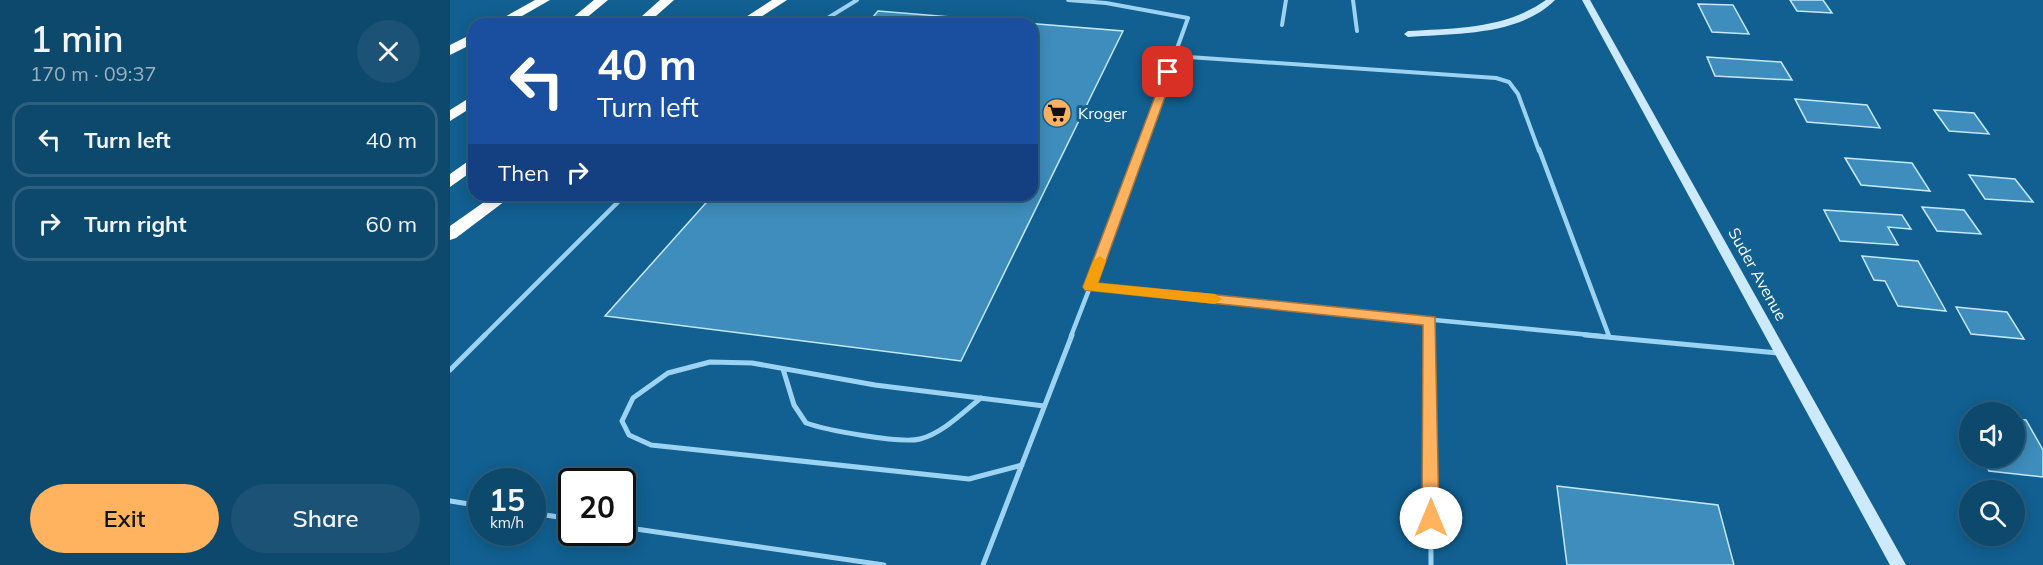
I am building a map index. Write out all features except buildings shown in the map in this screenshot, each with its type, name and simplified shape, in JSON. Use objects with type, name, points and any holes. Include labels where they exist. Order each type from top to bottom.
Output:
[{"type":"highway","points":[[510,18],[544,0]]},
{"type":"highway","points":[[579,18],[602,0]]},
{"type":"highway","points":[[646,18],[668,0]]},
{"type":"highway","points":[[751,18],[781,0]]},
{"type":"highway","points":[[450,51],[468,40]]},
{"type":"highway","points":[[450,117],[468,104]]},
{"type":"highway","points":[[450,182],[468,167]]},
{"type":"highway","points":[[450,234],[497,201]]},
{"type":"street","points":[[1408,34],[1503,23],[1540,10],[1551,0]]},
{"type":"street","name":"Suder Avenue","points":[[1586,0],[1783,353],[1898,565]]},
{"type":"lane","points":[[828,18],[857,0]]},
{"type":"lane","points":[[983,565],[1090,287],[1188,18],[1131,7],[1068,0]]},
{"type":"lane","points":[[1131,7],[1134,0]]},
{"type":"lane","points":[[1282,25],[1286,0]]},
{"type":"lane","points":[[1353,0],[1357,31]]},
{"type":"lane","points":[[1174,56],[1496,78],[1509,82],[1518,94],[1609,337]]},
{"type":"lane","points":[[450,370],[619,201]]},
{"type":"lane","points":[[1090,287],[1783,353]]},
{"type":"lane","points":[[1430,321],[1431,565]]},
{"type":"lane","points":[[1022,465],[969,479],[651,445],[629,435],[622,421],[633,398],[668,374],[710,362],[752,363],[876,385],[1044,406]]},
{"type":"lane","points":[[783,369],[798,413],[807,424],[829,429],[917,440],[943,427],[981,398]]},
{"type":"lane","points":[[450,501],[468,504]]},
{"type":"lane","points":[[636,529],[884,565]]},
{"type":"slow traffic","points":[[1100,261],[1090,287],[1215,299]]},
{"type":"place","name":"Kroger","points":[[1057,113]]},
{"type":"route","points":[[1168,72],[1090,287],[1430,321],[1431,518]]}]
